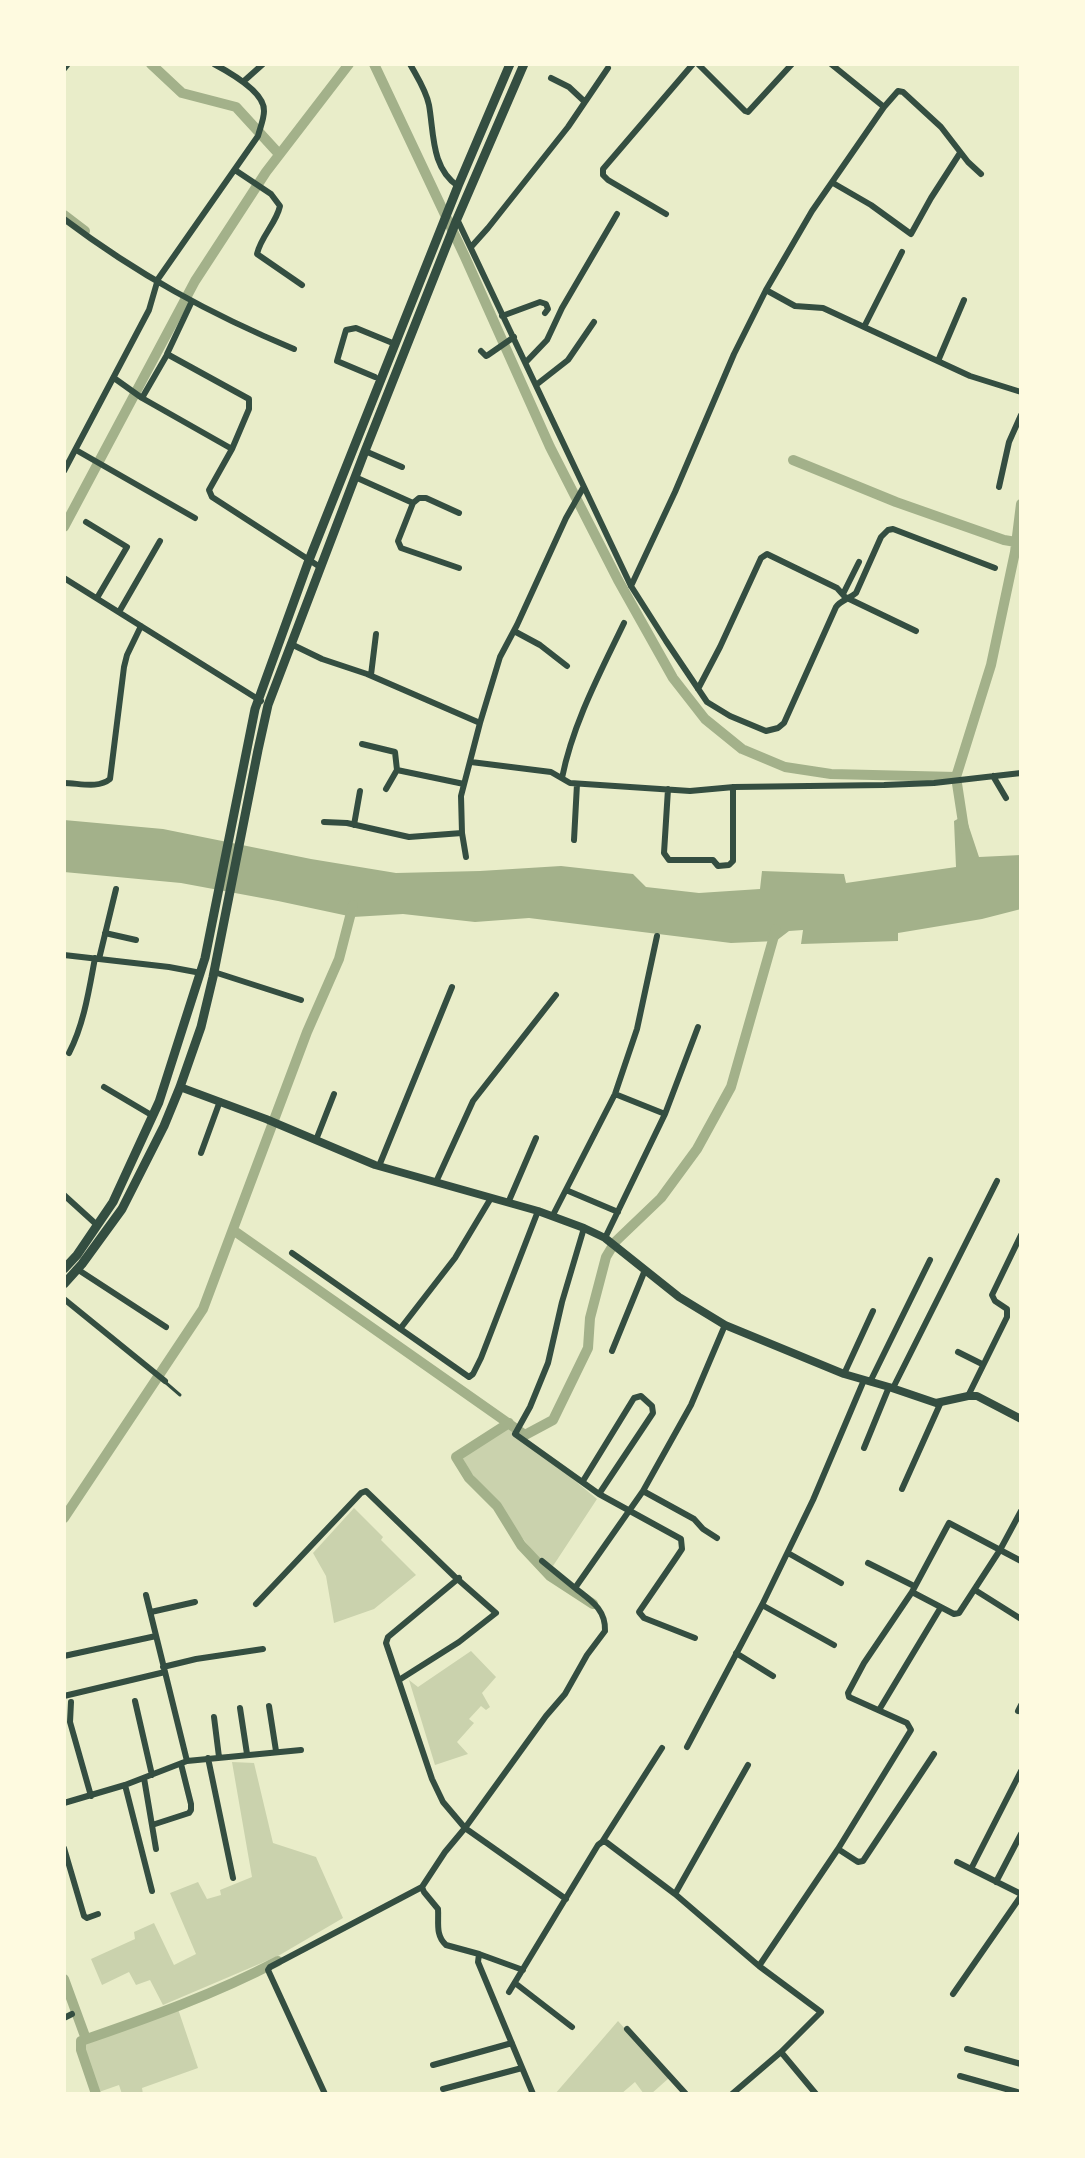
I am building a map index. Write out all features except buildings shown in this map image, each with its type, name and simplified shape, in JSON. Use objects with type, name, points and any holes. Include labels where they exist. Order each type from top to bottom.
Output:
[{"type":"main road","points":[[69,1264],[122,1209],[180,1087],[201,1027],[240,782],[309,560],[510,64]]},
{"type":"main road","points":[[64,1284],[69,1264],[113,1202],[153,1116],[201,973],[211,965],[252,782],[264,703],[291,644],[456,223],[524,64]]},
{"type":"main road","points":[[166,1080],[180,1087]]},
{"type":"street","points":[[64,69],[68,64]]},
{"type":"street","points":[[64,471],[149,310],[157,281],[258,136],[265,107],[244,81],[214,64]]},
{"type":"street","points":[[244,81],[263,64]]},
{"type":"street","points":[[410,64],[428,102],[434,148],[440,165],[453,184],[458,186]]},
{"type":"street","points":[[666,214],[608,180],[603,175],[603,169],[696,64],[748,112],[792,64]]},
{"type":"street","points":[[831,64],[884,107]]},
{"type":"street","points":[[471,247],[568,127],[608,68]]},
{"type":"street","points":[[551,78],[569,87],[585,102]]},
{"type":"street","points":[[631,586],[734,354],[766,290],[812,211],[898,91],[903,92],[941,127],[981,174]]},
{"type":"street","points":[[833,183],[911,234],[960,153]]},
{"type":"street","points":[[235,170],[260,185],[280,206],[257,254],[302,285]]},
{"type":"street","points":[[526,362],[547,340],[562,308],[617,214]]},
{"type":"street","points":[[64,220],[112,255],[188,299],[294,349]]},
{"type":"street","points":[[456,223],[471,247],[502,316],[507,340],[526,362],[574,465],[581,492],[631,586],[707,702],[730,716],[766,731],[784,723],[836,607],[846,597],[856,593],[881,537],[888,530],[893,529],[995,568]]},
{"type":"street","points":[[864,327],[902,252]]},
{"type":"street","points":[[766,290],[795,306],[823,308],[970,376],[1021,392]]},
{"type":"street","points":[[142,398],[168,353],[188,299]]},
{"type":"street","points":[[938,361],[964,300]]},
{"type":"street","points":[[502,316],[540,302],[546,304],[548,309],[545,313]]},
{"type":"street","points":[[536,385],[568,360],[594,322]]},
{"type":"street","points":[[375,377],[337,361],[346,330],[356,328],[395,344]]},
{"type":"street","points":[[481,351],[486,356],[507,340]]},
{"type":"street","points":[[168,353],[169,357],[249,399],[249,409],[232,449],[209,490],[212,497],[320,567]]},
{"type":"street","points":[[114,378],[142,398],[232,449]]},
{"type":"street","points":[[999,487],[1009,442],[1021,415]]},
{"type":"street","points":[[76,450],[195,518]]},
{"type":"street","points":[[365,451],[402,467]]},
{"type":"street","points":[[355,477],[413,503]]},
{"type":"street","points":[[466,857],[461,796],[500,657],[581,492]]},
{"type":"street","points":[[459,513],[426,498],[419,498],[413,503],[398,541],[401,548],[459,568]]},
{"type":"street","points":[[86,522],[127,547],[97,598]]},
{"type":"street","points":[[119,612],[160,541]]},
{"type":"street","points":[[698,689],[763,556],[767,554],[916,631]]},
{"type":"street","points":[[846,597],[859,562]]},
{"type":"street","points":[[64,578],[264,703]]},
{"type":"street","points":[[562,778],[572,739],[624,623]]},
{"type":"street","points":[[64,783],[98,785],[110,779],[124,667],[141,626]]},
{"type":"street","points":[[514,631],[540,645],[567,666]]},
{"type":"street","points":[[371,675],[376,634]]},
{"type":"street","points":[[291,644],[480,723]]},
{"type":"street","points":[[362,744],[395,752],[397,770],[386,789]]},
{"type":"street","points":[[471,762],[551,772],[577,784],[690,791],[733,787],[884,785],[1021,773]]},
{"type":"street","points":[[397,770],[464,784]]},
{"type":"street","points":[[993,776],[1006,798]]},
{"type":"street","points":[[574,840],[577,784]]},
{"type":"street","points":[[668,789],[665,857],[669,860],[713,860],[718,866],[731,865],[733,861],[733,787]]},
{"type":"street","points":[[354,825],[360,791]]},
{"type":"street","points":[[324,822],[409,837],[462,833]]},
{"type":"street","points":[[69,1053],[82,1018],[116,889]]},
{"type":"street","points":[[105,933],[136,940]]},
{"type":"street","points":[[553,1215],[615,1094],[637,1029],[657,936]]},
{"type":"street","points":[[64,955],[201,973]]},
{"type":"street","points":[[211,965],[301,1000]]},
{"type":"street","points":[[379,1166],[452,987]]},
{"type":"street","points":[[436,1182],[473,1101],[556,995]]},
{"type":"street","points":[[608,1241],[618,1212],[665,1114],[698,1027]]},
{"type":"street","points":[[104,1087],[153,1116]]},
{"type":"street","points":[[180,1087],[379,1166],[553,1215],[584,1228],[608,1241],[679,1297],[725,1325],[844,1374],[934,1402],[968,1396],[984,1398],[1021,1419]]},
{"type":"street","points":[[316,1140],[334,1094]]},
{"type":"street","points":[[615,1094],[665,1114]]},
{"type":"street","points":[[201,1153],[220,1101]]},
{"type":"street","points":[[508,1203],[536,1138]]},
{"type":"street","points":[[864,1448],[891,1387],[997,1181]]},
{"type":"street","points":[[566,1190],[618,1212]]},
{"type":"street","points":[[64,1195],[97,1225]]},
{"type":"street","points":[[400,1329],[455,1258],[491,1198]]},
{"type":"street","points":[[292,1253],[469,1377],[481,1358],[538,1211]]},
{"type":"street","points":[[584,1228],[548,1363],[516,1436],[599,1494],[681,1539],[683,1543],[676,1558],[639,1612],[695,1638]]},
{"type":"street","points":[[968,1396],[1009,1313],[992,1295],[1021,1235]]},
{"type":"street","points":[[687,1747],[788,1553],[867,1381],[930,1260]]},
{"type":"street","points":[[69,1264],[166,1327]]},
{"type":"street","points":[[612,1351],[645,1270]]},
{"type":"street","points":[[64,1299],[165,1381]]},
{"type":"street","points":[[844,1374],[873,1311]]},
{"type":"street","points":[[575,1588],[643,1491],[691,1405],[725,1325]]},
{"type":"street","points":[[958,1352],[982,1364]]},
{"type":"street","points":[[583,1481],[634,1398],[641,1396],[652,1406],[653,1413],[599,1494]]},
{"type":"street","points":[[902,1489],[941,1402]]},
{"type":"street","points":[[256,1604],[366,1491],[496,1613],[459,1642],[399,1680]]},
{"type":"street","points":[[643,1491],[694,1519],[717,1538]]},
{"type":"street","points":[[868,1563],[941,1607],[954,1614],[959,1613],[1021,1511]]},
{"type":"street","points":[[759,1966],[838,1849],[911,1730],[907,1723],[849,1697],[848,1693],[913,1589],[949,1523],[1021,1561]]},
{"type":"street","points":[[788,1553],[841,1583]]},
{"type":"street","points":[[325,2094],[268,1970],[422,1887],[565,1694],[605,1631],[603,1615],[599,1608],[542,1561]]},
{"type":"street","points":[[459,1578],[386,1640],[399,1680],[437,1793],[465,1827],[566,1899]]},
{"type":"street","points":[[975,1590],[1021,1619]]},
{"type":"street","points":[[146,1595],[191,1804],[189,1813],[152,1825]]},
{"type":"street","points":[[151,1612],[195,1602]]},
{"type":"street","points":[[762,1605],[834,1645]]},
{"type":"street","points":[[879,1710],[941,1607]]},
{"type":"street","points":[[64,1656],[156,1636]]},
{"type":"street","points":[[64,1696],[196,1659],[263,1649]]},
{"type":"street","points":[[736,1653],[773,1676]]},
{"type":"street","points":[[135,1701],[156,1849]]},
{"type":"street","points":[[71,1702],[71,1726],[91,1796]]},
{"type":"street","points":[[269,1706],[276,1751]]},
{"type":"street","points":[[240,1708],[247,1754]]},
{"type":"street","points":[[214,1717],[219,1757]]},
{"type":"street","points":[[509,1992],[598,1845],[662,1748]]},
{"type":"street","points":[[64,1803],[125,1785],[184,1762],[301,1750]]},
{"type":"street","points":[[838,1849],[858,1862],[863,1861],[934,1754]]},
{"type":"street","points":[[208,1758],[233,1878]]},
{"type":"street","points":[[675,1894],[748,1765]]},
{"type":"street","points":[[971,1869],[1021,1771]]},
{"type":"street","points":[[125,1785],[152,1891]]},
{"type":"street","points":[[996,1882],[1021,1834]]},
{"type":"street","points":[[602,1842],[675,1894],[759,1966],[821,2012],[732,2094]]},
{"type":"street","points":[[64,1848],[84,1916],[87,1918],[98,1914]]},
{"type":"street","points":[[953,1994],[1021,1895],[957,1862]]},
{"type":"street","points":[[422,1887],[438,1909],[438,1934],[446,1945],[523,1970]]},
{"type":"street","points":[[479,1954],[478,1962],[532,2094]]},
{"type":"street","points":[[515,1983],[572,2027]]},
{"type":"street","points":[[64,2018],[72,2014]]},
{"type":"street","points":[[627,2029],[686,2094]]},
{"type":"street","points":[[433,2065],[512,2043]]},
{"type":"street","points":[[967,2049],[1021,2064]]},
{"type":"street","points":[[781,2052],[816,2094]]},
{"type":"street","points":[[443,2089],[522,2068]]},
{"type":"street","points":[[960,2076],[1018,2093]]},
{"type":"lane","points":[[165,1381],[180,1395]]},
{"type":"shaded area","points":[[965,815],[979,857],[1021,855],[1021,909],[898,933],[898,941],[801,944],[803,930],[789,931],[776,941],[731,943],[529,918],[475,922],[403,914],[353,917],[181,883],[64,872],[64,820],[163,829],[396,873],[561,866],[633,874],[646,887],[699,893],[760,889],[762,871],[844,874],[846,883],[956,867],[954,821]]},
{"type":"shaded area","points":[[510,1427],[597,1499],[553,1566],[538,1558],[460,1458]]},
{"type":"shaded area","points":[[354,1508],[416,1575],[374,1609],[334,1623],[326,1576],[313,1553]]},
{"type":"shaded area","points":[[471,1651],[496,1677],[482,1693],[490,1707],[486,1710],[481,1706],[469,1719],[474,1723],[457,1742],[468,1754],[435,1765],[409,1680],[418,1687]]},
{"type":"shaded area","points":[[232,1762],[254,1763],[273,1843],[316,1857],[343,1918],[278,1956],[163,2005],[150,1980],[136,1985],[129,1972],[102,1985],[91,1959],[135,1939],[134,1932],[154,1923],[174,1965],[196,1954],[170,1893],[198,1882],[207,1899],[221,1895],[220,1890],[252,1877]]},
{"type":"shaded area","points":[[178,2009],[198,2068],[142,2088],[143,2094],[122,2094],[119,2085],[99,2092],[83,2044]]},
{"type":"shaded area","points":[[618,2021],[669,2078],[651,2094],[644,2094],[635,2082],[621,2094],[555,2094]]},
{"type":"waterway","points":[[151,64],[182,93],[236,107],[279,154]]},
{"type":"waterway","points":[[64,527],[195,281],[266,172],[349,64]]},
{"type":"waterway","points":[[374,64],[550,447],[618,580],[673,678],[705,719],[742,749],[785,767],[831,774],[956,777]]},
{"type":"waterway","points":[[64,215],[85,231]]},
{"type":"waterway","points":[[793,460],[896,502],[1016,542]]},
{"type":"waterway","points":[[964,829],[956,777],[991,665],[1015,552],[1021,504]]},
{"type":"waterway","points":[[64,1518],[203,1309],[307,1032],[339,959],[353,905]]},
{"type":"waterway","points":[[233,1230],[525,1435],[553,1420],[588,1348],[590,1318],[606,1257],[615,1242],[661,1198],[697,1149],[731,1087],[776,929]]},
{"type":"waterway","points":[[509,1423],[456,1457],[469,1478],[497,1506],[521,1545],[550,1576],[593,1604]]},
{"type":"waterway","points":[[96,2094],[81,2050],[81,2041],[206,1995],[278,1961]]},
{"type":"waterway","points":[[64,1979],[86,2039]]}]
